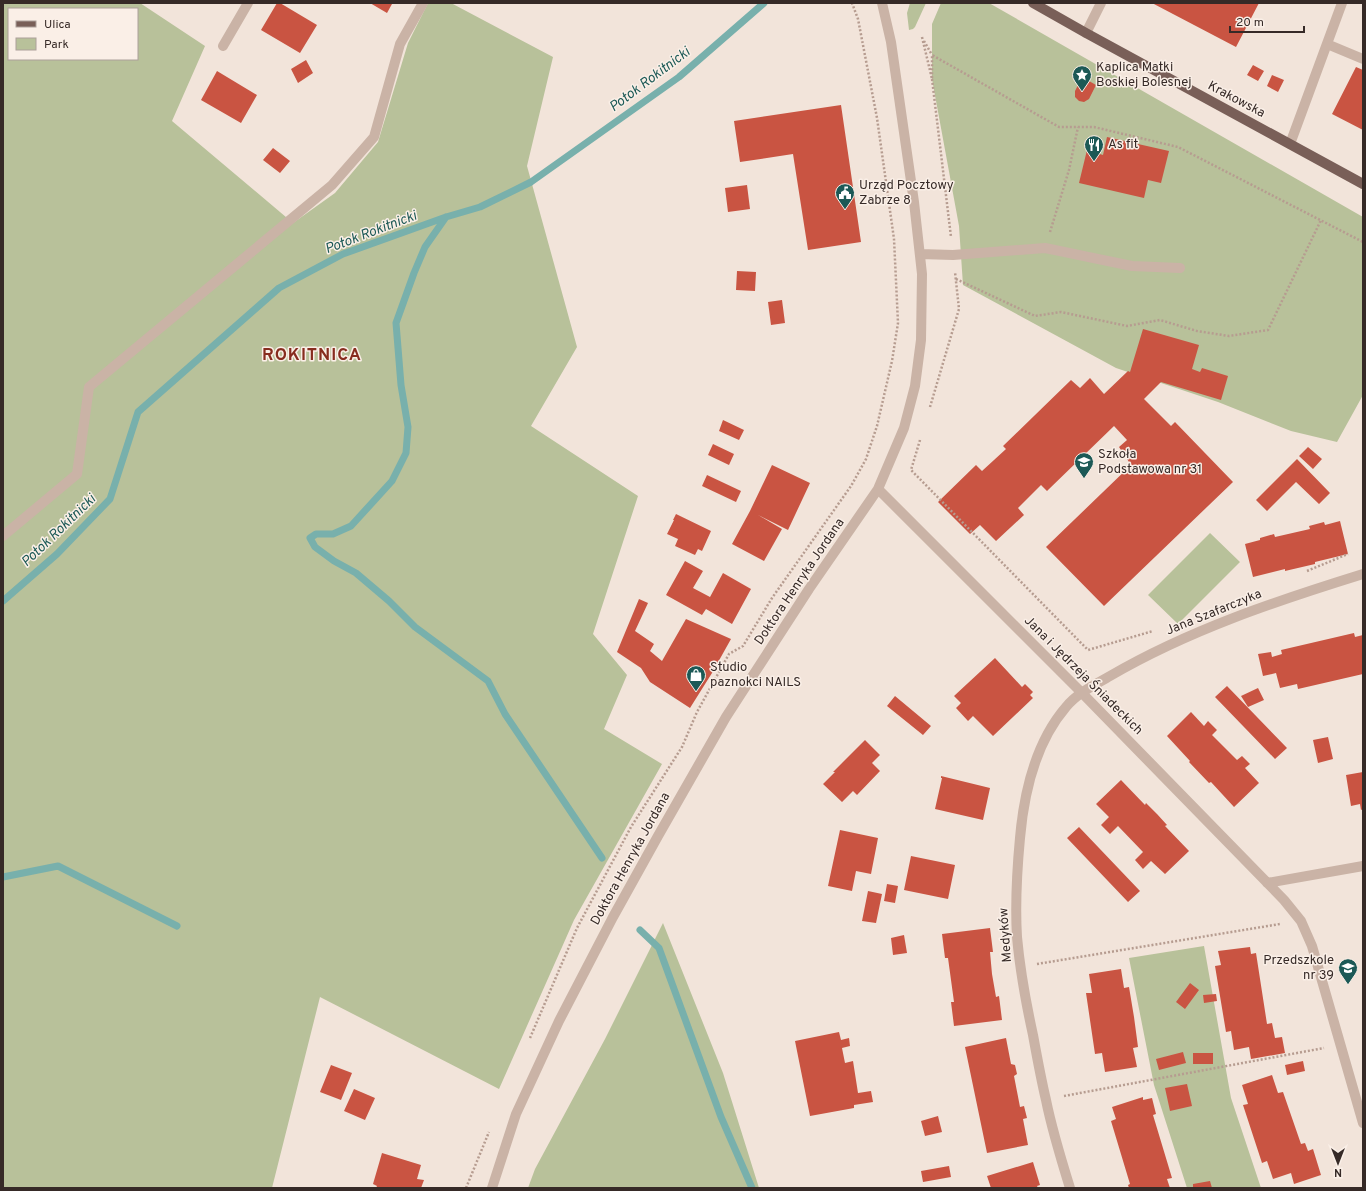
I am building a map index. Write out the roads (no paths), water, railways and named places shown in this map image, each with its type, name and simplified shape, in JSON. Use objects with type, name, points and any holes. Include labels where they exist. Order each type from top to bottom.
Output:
[{"type":"main road","name":"Krakowska","points":[[1033,3],[1363,184]]},
{"type":"street","points":[[223,46],[248,3]]},
{"type":"street","points":[[3,536],[77,474],[89,387],[332,185],[374,137],[400,44],[423,3]]},
{"type":"street","points":[[1086,33],[1101,3]]},
{"type":"street","points":[[1290,144],[1342,3]]},
{"type":"street","name":"Doktora Henryka Jordana","points":[[492,1188],[516,1114],[559,1021],[658,836],[726,717],[809,589],[878,489],[904,428],[914,386],[921,340],[922,274],[903,126],[885,6]]},
{"type":"street","points":[[1327,44],[1363,59]]},
{"type":"street","points":[[920,254],[953,255],[1045,248],[1132,266],[1180,268]]},
{"type":"street","name":"Jana i Jędrzeja Śniadeckich","points":[[878,489],[1082,693],[1284,900],[1301,921],[1312,946],[1320,971],[1363,1123]]},
{"type":"street","name":"Jana Szafarczyka","points":[[1082,693],[1133,663],[1187,636],[1296,595],[1363,574]]},
{"type":"street","name":"Medyków","points":[[1070,1188],[1045,1099],[1021,967],[1017,937],[1018,867],[1022,821],[1028,782],[1039,752],[1051,728],[1066,706],[1082,693]]},
{"type":"street","points":[[1267,883],[1363,866]]},
{"type":"waterway","name":"Potok Rokitnicki","points":[[3,601],[57,554],[110,499],[138,412],[279,288],[343,254],[446,217],[480,207],[531,182],[679,77],[764,3]]},
{"type":"waterway","points":[[446,217],[425,247],[396,323],[401,385],[408,427],[406,453],[392,481],[351,526],[333,534],[316,534],[310,538],[315,547],[334,561],[356,573],[389,601],[415,627],[488,681],[505,714],[602,858]]},
{"type":"waterway","points":[[3,877],[58,866],[177,926]]},
{"type":"waterway","points":[[640,930],[659,948],[721,1117],[752,1188]]},
{"type":"place","name":"Kaplica Matki Boskiej Bolesnej","points":[[1082,92]]},
{"type":"place","name":"As fit","points":[[1094,162]]},
{"type":"place","name":"Urząd Pocztowy Zabrze 8","points":[[845,210]]},
{"type":"place","name":"Szkoła Podstawowa nr 31","points":[[1084,479]]},
{"type":"place","name":"Studio paznokci NAILS","points":[[696,692]]},
{"type":"place","name":"Przedszkole nr 39","points":[[1348,985]]},
{"type":"district","name":"ROKITNICA","points":[[312,356]]}]
